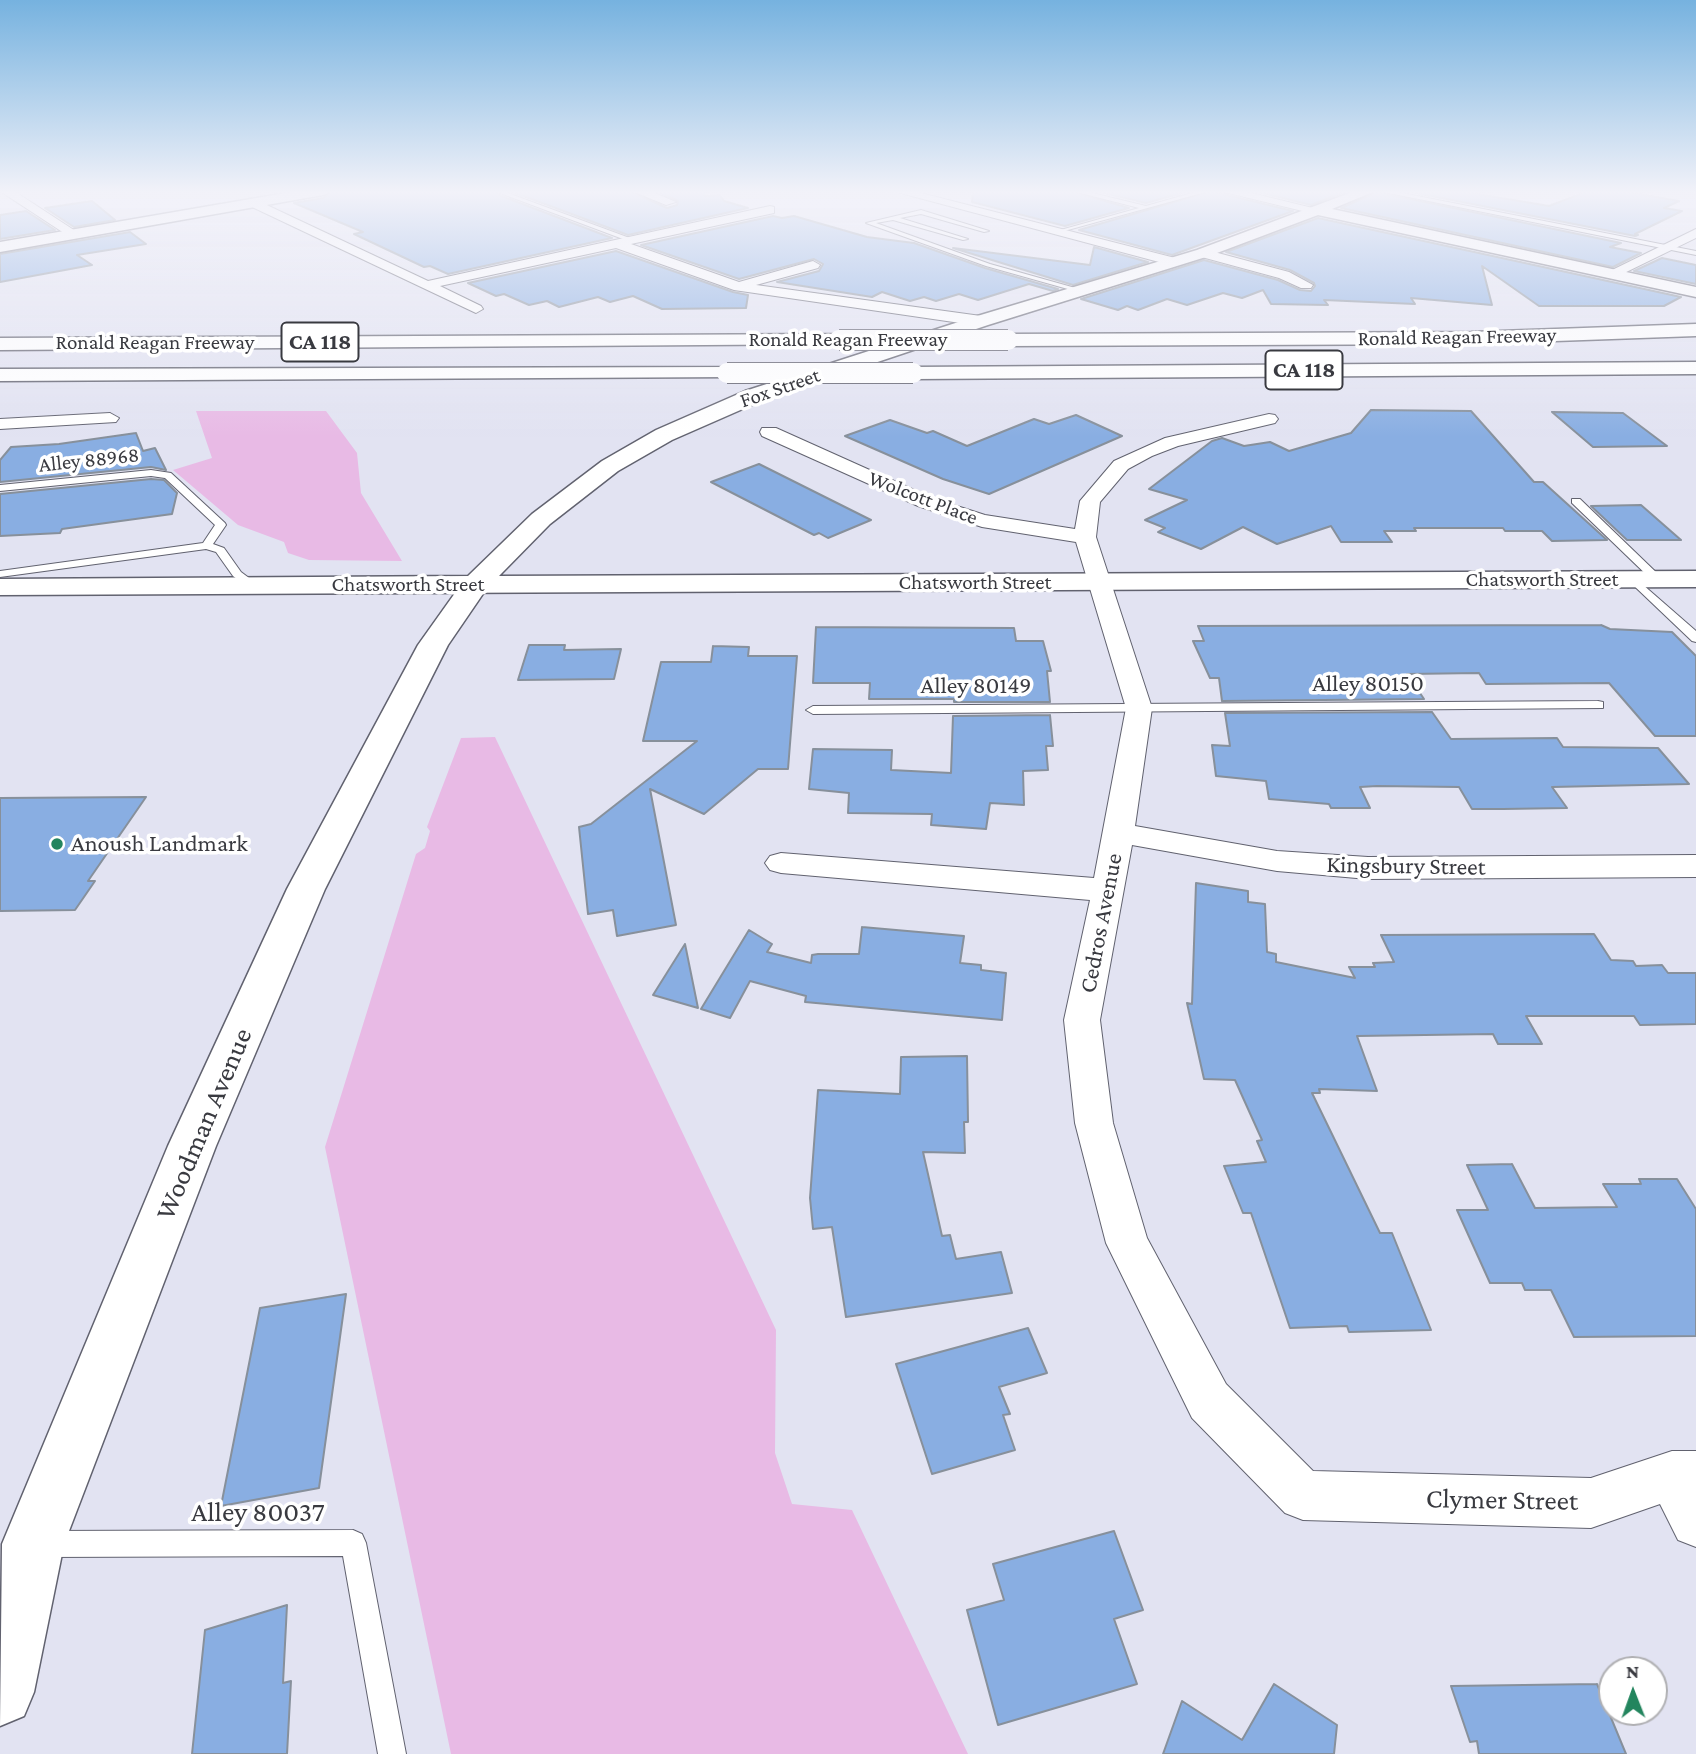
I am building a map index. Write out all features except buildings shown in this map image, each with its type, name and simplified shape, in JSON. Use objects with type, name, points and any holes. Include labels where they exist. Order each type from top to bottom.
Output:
[{"type":"main road","name":"Fox Street","points":[[475,585],[541,519],[610,466],[664,435],[753,396],[1138,273]]},
{"type":"main road","points":[[1606,273],[1696,292]]},
{"type":"main road","name":"Ronald Reagan Freeway","points":[[0,344],[1471,338],[1696,330]]},
{"type":"main road","points":[[1471,338],[1696,339]]},
{"type":"main road","name":"Ronald Reagan Freeway","points":[[0,375],[1696,368]]},
{"type":"main road","name":"Chatsworth Street","points":[[0,587],[1696,579]]},
{"type":"main road","name":"Woodman Avenue","points":[[0,1692],[33,1544],[192,1146],[306,889],[433,645],[475,585]]},
{"type":"street","points":[[401,273],[476,309]]},
{"type":"street","points":[[427,285],[483,273]]},
{"type":"street","points":[[701,273],[734,286],[981,321]]},
{"type":"street","points":[[734,286],[783,273]]},
{"type":"street","points":[[1276,273],[1306,285]]},
{"type":"street","points":[[0,424],[110,418]]},
{"type":"street","name":"Cedros Avenue","points":[[1269,419],[1172,442],[1121,465],[1090,501],[1085,537],[1139,708],[1119,833],[1082,1020],[1094,1123],[1127,1243],[1209,1401],[1303,1495]]},
{"type":"street","name":"Wolcott Place","points":[[769,432],[925,502],[982,521],[1085,537]]},
{"type":"street","name":"Kingsbury Street","points":[[1119,833],[1277,861],[1368,868],[1696,866]]},
{"type":"street","points":[[781,863],[1106,890]]},
{"type":"street","points":[[1684,1475],[1696,1522]]},
{"type":"street","name":"Clymer Street","points":[[1303,1495],[1591,1503],[1684,1475]]},
{"type":"lane","points":[[1020,273],[1082,290]]},
{"type":"lane","name":"Alley 88968","points":[[0,488],[151,473],[168,475],[221,525],[207,546]]},
{"type":"lane","points":[[1576,502],[1696,638]]},
{"type":"lane","points":[[0,574],[207,546],[220,550],[237,574],[253,586]]},
{"type":"lane","name":"Alley 80150","points":[[1139,708],[1598,705]]},
{"type":"lane","name":"Alley 80149","points":[[813,710],[1139,708]]},
{"type":"lane","name":"Alley 80037","points":[[33,1544],[353,1543],[392,1754]]},
{"type":"shaded area","points":[[196,411],[326,411],[357,453],[361,493],[402,561],[309,560],[288,553],[284,542],[238,525],[173,470],[212,458]]},
{"type":"shaded area","points":[[495,737],[776,1330],[775,1453],[792,1504],[852,1510],[968,1754],[451,1754],[325,1147],[416,854],[425,848],[430,831],[427,827],[461,738]]},
{"type":"place","name":"Anoush Landmark","points":[[57,844]]}]
